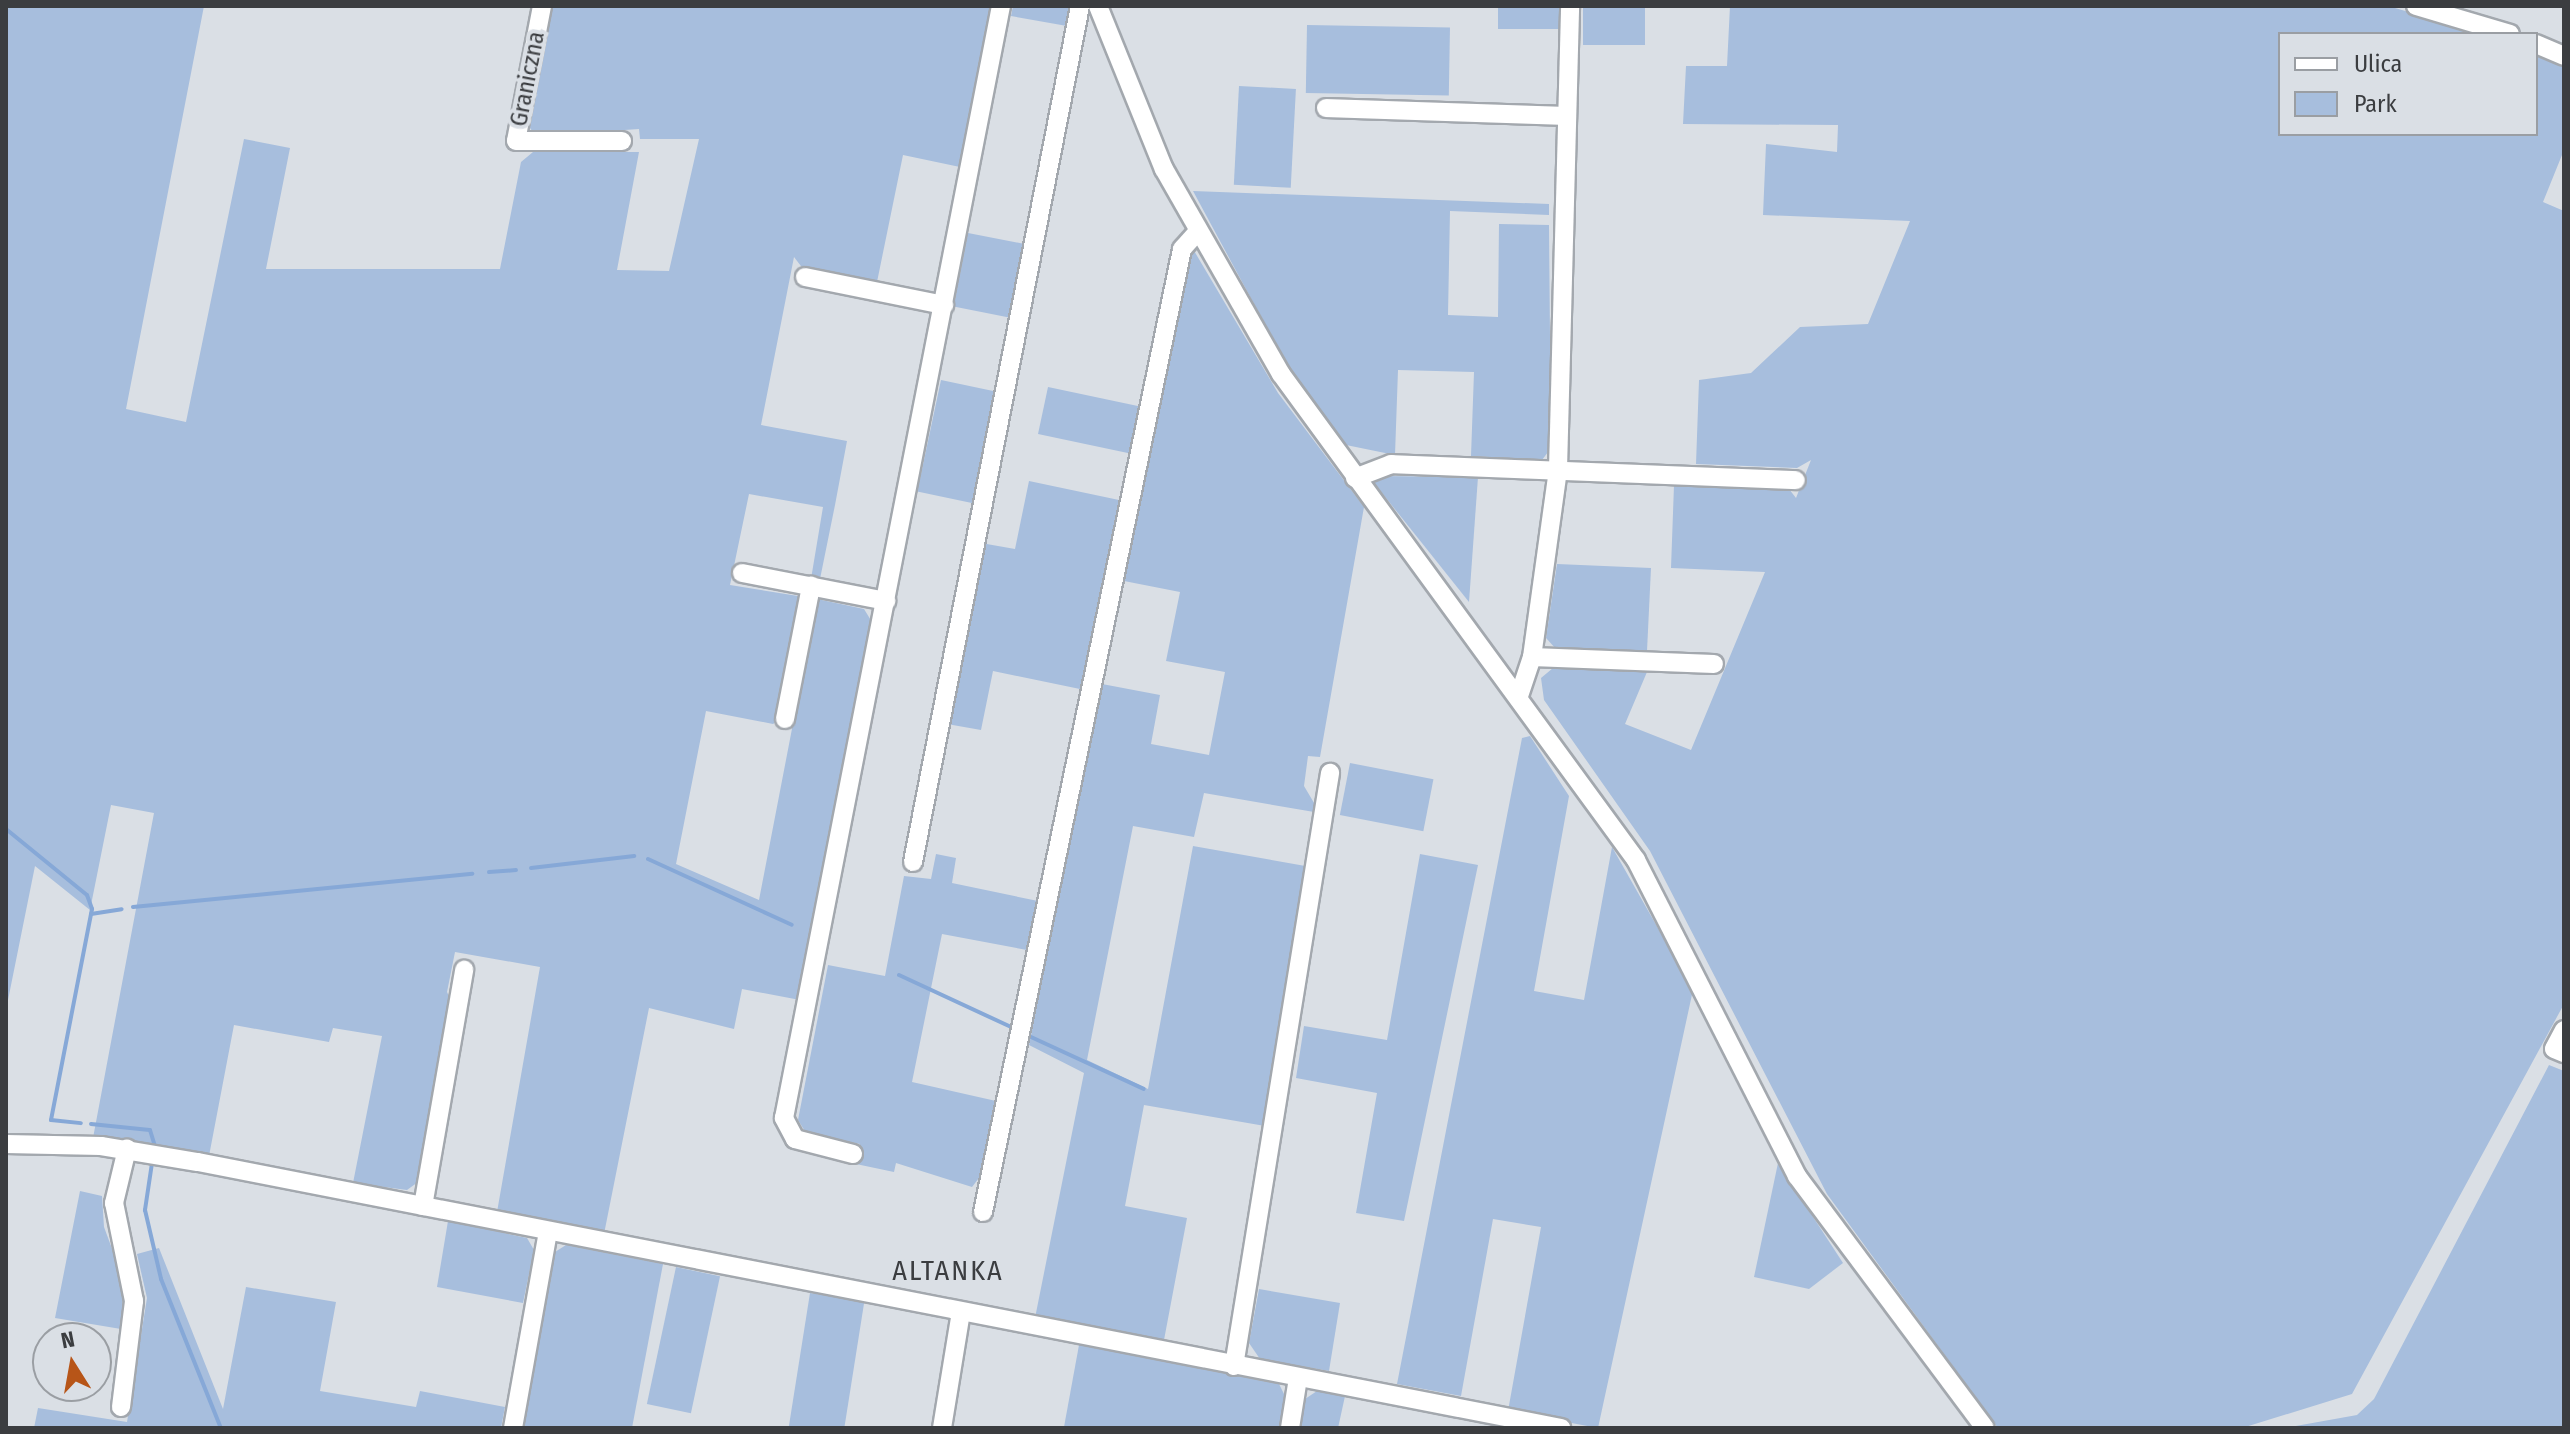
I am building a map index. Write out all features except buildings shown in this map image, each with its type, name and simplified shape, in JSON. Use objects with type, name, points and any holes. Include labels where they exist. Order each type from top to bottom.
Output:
[{"type":"street","name":"Graniczna","points":[[542,6],[516,141],[622,141]]},
{"type":"street","points":[[853,1154],[795,1139],[784,1118],[1001,6]]},
{"type":"street","points":[[913,862],[1080,6]]},
{"type":"street","points":[[1098,6],[1154,147],[1198,231],[1281,374],[1636,860],[1797,1176],[1985,1428]]},
{"type":"street","points":[[1519,696],[1532,657],[1558,469],[1570,6]]},
{"type":"street","points":[[2416,6],[2504,32]]},
{"type":"street","points":[[2538,45],[2564,56]]},
{"type":"street","points":[[1326,108],[1566,116]]},
{"type":"street","points":[[983,1212],[1182,249],[1198,231]]},
{"type":"street","points":[[805,277],[944,305]]},
{"type":"street","points":[[1355,478],[1391,464],[1796,480]]},
{"type":"street","points":[[742,573],[886,601]]},
{"type":"street","points":[[785,719],[811,586]]},
{"type":"street","points":[[1532,657],[1714,664]]},
{"type":"street","points":[[1234,1366],[1330,773]]},
{"type":"street","points":[[423,1206],[464,970]]},
{"type":"street","points":[[2559,1051],[2564,1030]]},
{"type":"street","points":[[6,1144],[127,1149],[1561,1428]]},
{"type":"street","points":[[121,1407],[134,1301],[114,1203],[127,1149]]},
{"type":"street","points":[[513,1428],[548,1231]]},
{"type":"street","points":[[942,1428],[961,1312]]},
{"type":"street","points":[[1290,1428],[1298,1378]]},
{"type":"green space","points":[[6,6],[204,6],[126,409],[186,422],[244,139],[290,148],[266,269],[500,269],[521,162],[533,152],[639,152],[617,270],[669,271],[699,139],[640,139],[639,129],[536,136],[527,124],[550,6],[991,6],[960,167],[903,155],[877,282],[804,270],[794,257],[761,425],[847,441],[835,505],[820,579],[811,579],[823,507],[749,494],[730,585],[798,596],[802,604],[781,718],[773,724],[706,711],[676,864],[759,900],[817,599],[864,609],[872,622],[800,1000],[742,989],[734,1029],[649,1008],[604,1234],[497,1212],[540,967],[455,952],[447,992],[453,1005],[418,1182],[407,1190],[353,1183],[382,1036],[333,1028],[329,1042],[234,1025],[209,1156],[93,1138],[154,813],[111,805],[90,910],[35,866],[6,1010]]},
{"type":"green space","points":[[1013,6],[1070,6],[1067,26],[1011,16]]},
{"type":"green space","points":[[1498,6],[1560,6],[1560,29],[1498,29]]},
{"type":"green space","points":[[1583,6],[1645,6],[1645,45],[1583,45]]},
{"type":"green space","points":[[1730,6],[2388,6],[2478,32],[2278,32],[2278,136],[2538,136],[2538,55],[2564,64],[2564,150],[2543,202],[2564,211],[2564,1004],[2352,1394],[2242,1428],[1998,1428],[1827,1194],[1650,851],[1544,700],[1541,678],[1553,668],[1647,672],[1625,724],[1691,750],[1765,572],[1671,568],[1674,485],[1789,489],[1796,498],[1811,460],[1797,468],[1696,464],[1699,380],[1751,373],[1800,327],[1868,324],[1910,221],[1763,215],[1766,144],[1837,152],[1838,125],[1683,124],[1686,66],[1727,66]]},
{"type":"green space","points":[[1307,25],[1450,27],[1449,95],[1306,93]]},
{"type":"green space","points":[[1239,86],[1296,89],[1291,188],[1234,185]]},
{"type":"green space","points":[[1193,191],[1549,204],[1549,215],[1450,211],[1448,315],[1498,317],[1499,224],[1549,225],[1551,448],[1542,460],[1471,456],[1474,372],[1398,370],[1395,455],[1346,445],[1288,367]]},
{"type":"green space","points":[[968,233],[1026,244],[1012,318],[954,307]]},
{"type":"green space","points":[[1193,249],[1278,393],[1364,507],[1320,757],[1308,756],[1304,786],[1320,813],[1204,793],[1194,837],[1133,826],[1087,1060],[1148,1089],[1193,846],[1311,867],[1265,1126],[1144,1105],[1125,1206],[1187,1218],[1164,1340],[1035,1318],[1084,1073],[1029,1045],[1102,684],[1160,695],[1151,744],[1209,755],[1225,672],[1166,661],[1180,592],[1124,581]]},
{"type":"green space","points":[[941,380],[997,392],[973,503],[917,492]]},
{"type":"green space","points":[[1048,387],[1139,406],[1129,453],[1038,434]]},
{"type":"green space","points":[[1378,476],[1478,477],[1469,602],[1374,483]]},
{"type":"green space","points":[[1029,481],[1119,500],[1080,689],[993,671],[981,730],[947,724],[981,543],[1015,549]]},
{"type":"green space","points":[[1557,564],[1651,568],[1647,651],[1556,649],[1546,638]]},
{"type":"green space","points":[[1530,736],[1569,796],[1534,991],[1584,1000],[1612,847],[1693,990],[1598,1428],[1508,1411],[1541,1227],[1493,1219],[1461,1396],[1397,1384],[1522,738]]},
{"type":"green space","points":[[1350,763],[1433,779],[1423,831],[1340,815]]},
{"type":"green space","points":[[936,854],[956,858],[952,883],[1038,901],[1027,950],[942,934],[912,1082],[996,1101],[982,1174],[972,1187],[896,1163],[894,1172],[856,1164],[860,1144],[806,1133],[798,1120],[828,965],[885,976],[904,876],[931,879]]},
{"type":"green space","points":[[1420,854],[1478,865],[1404,1221],[1356,1213],[1377,1093],[1296,1078],[1304,1026],[1387,1040]]},
{"type":"green space","points":[[2549,1065],[2564,1071],[2564,1428],[2285,1428],[2357,1415],[2374,1399]]},
{"type":"green space","points":[[1778,1163],[1843,1263],[1809,1289],[1754,1277]]},
{"type":"green space","points":[[80,1191],[102,1196],[104,1227],[124,1281],[121,1329],[112,1328],[112,1322],[55,1318]]},
{"type":"green space","points":[[448,1221],[527,1238],[534,1250],[523,1303],[437,1287]]},
{"type":"green space","points":[[566,1245],[663,1264],[632,1428],[523,1428],[555,1252]]},
{"type":"green space","points":[[159,1248],[223,1409],[246,1287],[336,1302],[320,1391],[416,1407],[420,1391],[505,1407],[501,1428],[34,1428],[38,1408],[127,1422],[147,1298],[137,1254]]},
{"type":"green space","points":[[676,1267],[720,1276],[691,1413],[647,1404]]},
{"type":"green space","points":[[1259,1289],[1340,1303],[1329,1371],[1260,1359],[1249,1343]]},
{"type":"green space","points":[[810,1293],[864,1302],[844,1428],[789,1428]]},
{"type":"green space","points":[[1079,1345],[1279,1384],[1286,1398],[1280,1428],[1064,1427]]},
{"type":"green space","points":[[1317,1391],[1345,1396],[1338,1428],[1300,1428],[1305,1399]]},
{"type":"waterway","points":[[6,829],[87,895],[92,909],[51,1120],[81,1123]]},
{"type":"waterway","points":[[531,868],[634,856]]},
{"type":"waterway","points":[[648,859],[792,925]]},
{"type":"waterway","points":[[489,872],[516,870]]},
{"type":"waterway","points":[[133,907],[472,874]]},
{"type":"waterway","points":[[91,914],[122,909]]},
{"type":"waterway","points":[[899,975],[1011,1027]]},
{"type":"waterway","points":[[1031,1037],[1144,1089]]},
{"type":"waterway","points":[[91,1124],[150,1130],[155,1146]]},
{"type":"waterway","points":[[152,1163],[145,1210],[161,1279],[221,1428]]},
{"type":"district","name":"ALTANKA","points":[[948,1271]]}]
